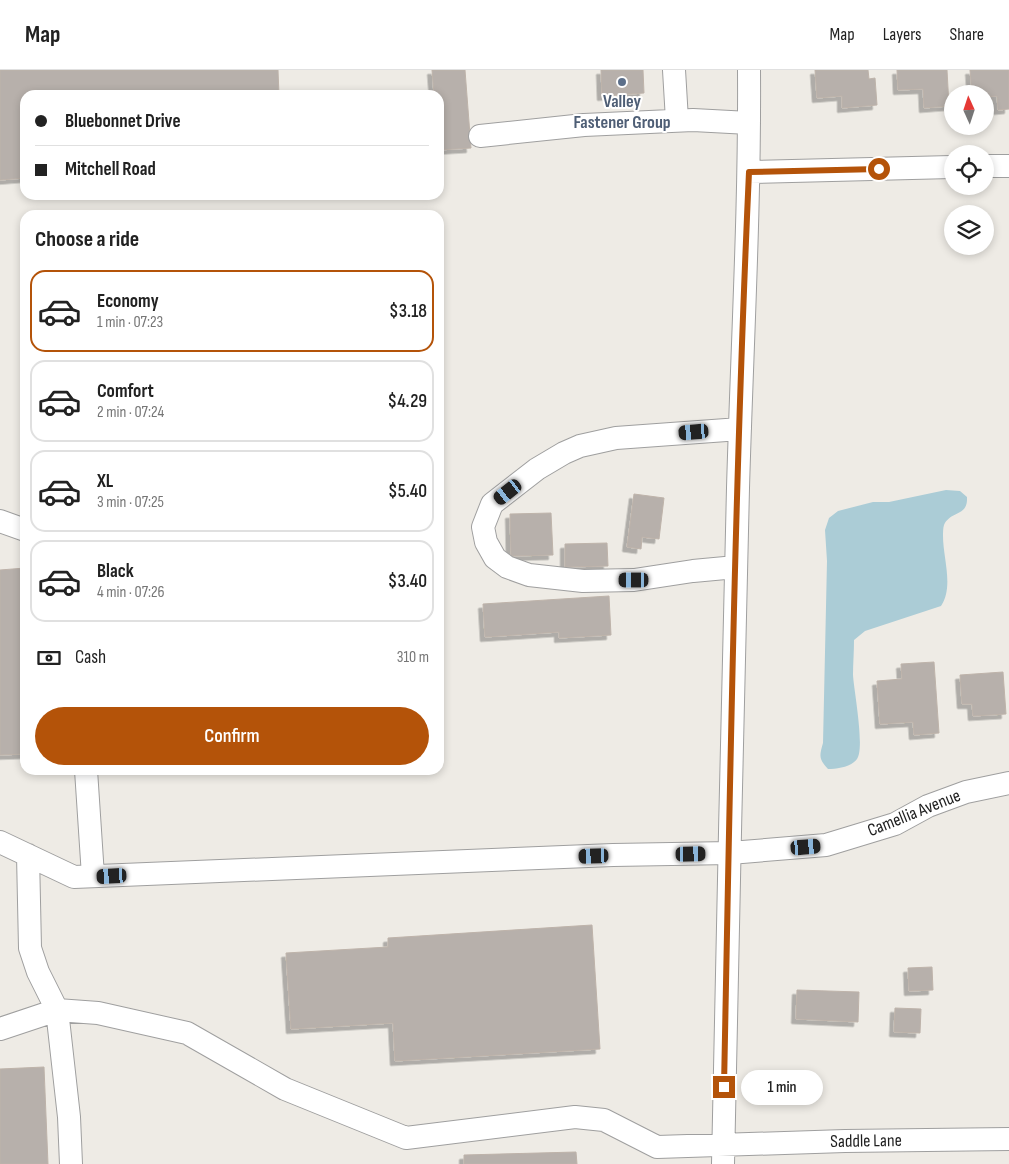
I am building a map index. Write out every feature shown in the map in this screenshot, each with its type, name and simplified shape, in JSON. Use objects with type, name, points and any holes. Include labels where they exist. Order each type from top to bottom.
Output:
[{"type":"street","points":[[674,70],[677,120]]},
{"type":"street","points":[[723,1154],[736,567],[749,172],[749,70]]},
{"type":"street","points":[[480,136],[584,124],[677,120],[749,123]]},
{"type":"street","points":[[994,166],[1009,166]]},
{"type":"street","points":[[749,172],[944,167]]},
{"type":"street","points":[[736,567],[634,580],[583,580],[529,575],[507,567],[495,558],[486,542],[483,527],[492,504],[537,469],[580,446],[616,438],[740,428]]},
{"type":"street","points":[[0,521],[20,528]]},
{"type":"street","points":[[86,775],[93,876]]},
{"type":"street","name":"Camellia Avenue","points":[[0,842],[74,877],[613,855],[730,853],[826,845],[895,824],[928,806],[966,792],[1009,783]]},
{"type":"street","points":[[28,856],[30,948],[38,972],[57,1010],[69,1117],[71,1164]]},
{"type":"street","points":[[0,1030],[57,1010]]},
{"type":"street","name":"Saddle Lane","points":[[57,1010],[98,1013],[187,1034],[285,1089],[406,1138],[575,1117],[604,1120],[657,1147],[723,1154],[845,1141],[1009,1139]]},
{"type":"water","points":[[946,490],[960,491],[967,497],[967,503],[962,511],[947,520],[944,526],[943,545],[947,572],[945,598],[941,606],[865,631],[854,640],[853,675],[860,732],[859,753],[857,759],[848,766],[828,769],[821,760],[820,755],[823,743],[827,561],[825,530],[829,518],[838,511],[873,502],[889,502]]},
{"type":"building","points":[[0,70],[278,70],[279,90],[20,90],[20,178],[0,180]]},
{"type":"building","points":[[432,70],[465,70],[471,148],[444,150],[444,90],[434,90]]},
{"type":"building","name":"Valley Fastener Group","points":[[601,70],[643,70],[644,93],[602,96]]},
{"type":"building","points":[[815,70],[868,70],[869,79],[875,78],[877,105],[842,108],[842,96],[817,98]]},
{"type":"building","points":[[897,70],[947,70],[948,85],[944,85],[944,106],[924,108],[923,89],[898,90]]},
{"type":"building","points":[[970,70],[1009,70],[1009,109],[998,110],[997,96],[994,96],[994,85],[971,85]]},
{"type":"building","points":[[634,494],[664,498],[659,539],[642,537],[641,549],[627,547]]},
{"type":"building","points":[[551,513],[553,555],[511,556],[510,514]]},
{"type":"building","points":[[607,543],[608,566],[565,567],[565,544]]},
{"type":"building","points":[[20,568],[20,754],[0,755],[0,570]]},
{"type":"building","points":[[609,596],[611,635],[559,638],[559,632],[485,637],[483,604]]},
{"type":"building","points":[[934,662],[939,733],[914,735],[913,722],[880,724],[877,681],[902,679],[901,664]]},
{"type":"building","points":[[1003,672],[1006,714],[973,716],[972,704],[962,704],[960,675]]},
{"type":"building","points":[[592,925],[600,1049],[395,1061],[393,1023],[291,1029],[286,953],[388,947],[388,938]]},
{"type":"building","points":[[932,967],[933,990],[909,991],[908,968]]},
{"type":"building","points":[[797,990],[859,992],[858,1022],[796,1019]]},
{"type":"building","points":[[895,1008],[921,1009],[920,1033],[894,1032]]},
{"type":"building","points":[[44,1067],[48,1164],[0,1164],[0,1069]]},
{"type":"building","points":[[576,1152],[577,1164],[464,1164],[464,1155]]},
{"type":"place","name":"Valley Fastener Group","points":[[622,82]]},
{"type":"route","points":[[724,1087],[738,491],[749,172],[879,169]]}]
